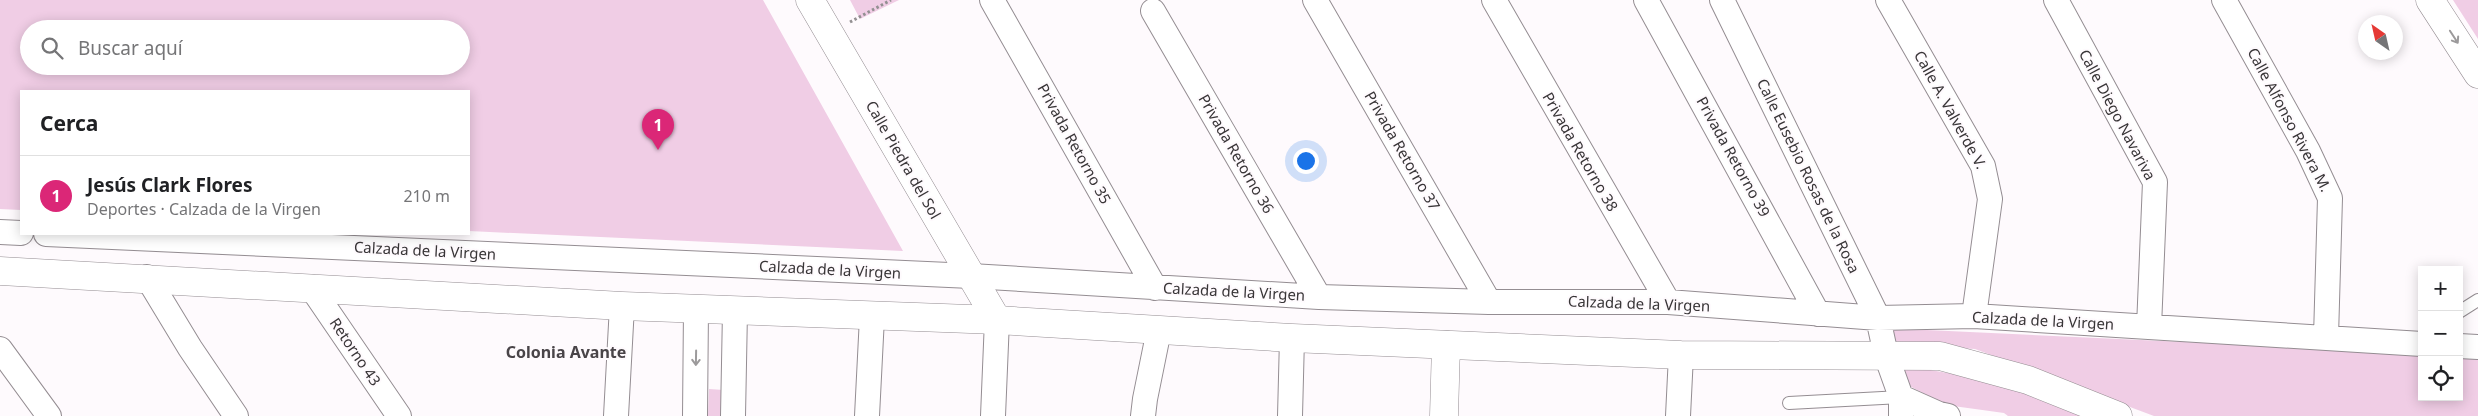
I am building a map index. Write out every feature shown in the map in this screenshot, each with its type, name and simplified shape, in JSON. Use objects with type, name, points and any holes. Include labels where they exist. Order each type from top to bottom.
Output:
[{"type":"main road","name":"Calle Piedra del Sol","points":[[810,0],[997,320]]},
{"type":"main road","points":[[2430,0],[2478,74]]},
{"type":"main road","points":[[0,271],[147,277],[622,306],[997,320],[1292,338],[1681,356],[1886,355],[1949,359],[2028,380],[2118,416]]},
{"type":"main road","points":[[1444,416],[1446,345]]},
{"type":"street","name":"Privada Retorno 35","points":[[992,0],[1155,288]]},
{"type":"street","name":"Privada Retorno 37","points":[[1316,0],[1489,302]]},
{"type":"street","name":"Privada Retorno 38","points":[[1494,0],[1668,302]]},
{"type":"street","name":"Privada Retorno 39","points":[[1646,0],[1818,314]]},
{"type":"street","name":"Calle Eusebio Rosas de la Rosa","points":[[1722,0],[1878,318],[1886,355],[1901,407]]},
{"type":"street","name":"Calle A. Valverde V.","points":[[1888,0],[1983,166],[1990,198],[1974,316]]},
{"type":"street","name":"Calle Diego Navariva","points":[[2056,0],[2155,182],[2149,327]]},
{"type":"street","name":"Calle Alfonso Rivera M.","points":[[2224,0],[2308,151],[2330,198],[2326,337]]},
{"type":"street","name":"Privada Retorno 36","points":[[1154,11],[1319,297]]},
{"type":"street","points":[[0,232],[20,233]]},
{"type":"street","name":"Calzada de la Virgen","points":[[68,235],[971,276],[1319,297],[1489,302],[1668,302],[1878,318],[1974,316],[2417,341]]},
{"type":"street","points":[[147,277],[190,348],[236,416]]},
{"type":"street","name":"Retorno 43","points":[[311,287],[399,416]]},
{"type":"street","points":[[616,416],[622,306]]},
{"type":"street","points":[[695,416],[696,309]]},
{"type":"street","points":[[733,416],[735,311]]},
{"type":"street","points":[[868,416],[872,316]]},
{"type":"street","points":[[993,416],[997,320]]},
{"type":"street","points":[[1143,416],[1159,330]]},
{"type":"street","points":[[1290,416],[1292,338]]},
{"type":"street","points":[[2463,346],[2478,348]]},
{"type":"street","points":[[0,349],[49,416]]},
{"type":"street","points":[[1678,416],[1681,356]]},
{"type":"street","points":[[1901,407],[1948,416]]},
{"type":"lane","points":[[2461,311],[2478,300]]},
{"type":"lane","points":[[1790,403],[1901,407]]},
{"type":"path","points":[[829,32],[891,0]]},
{"type":"shaded area","points":[[0,0],[763,0],[903,251],[470,231],[470,90],[20,90],[20,210],[0,209]]},
{"type":"shaded area","points":[[850,0],[899,0],[860,19]]},
{"type":"shaded area","points":[[2453,0],[2478,0],[2478,39]]},
{"type":"shaded area","points":[[1884,328],[2418,353],[2418,401],[2463,401],[2463,355],[2478,356],[2478,416],[2154,416],[1975,349],[1884,344]]},
{"type":"shaded area","points":[[1896,364],[1999,382],[2086,416],[2008,416],[2004,413],[1946,405],[1898,380]]},
{"type":"shaded area","points":[[709,389],[724,390],[723,416],[708,416]]},
{"type":"place","name":"Jesús Clark Flores","points":[[658,150]]},
{"type":"district","name":"Colonia Avante","points":[[566,352]]}]
